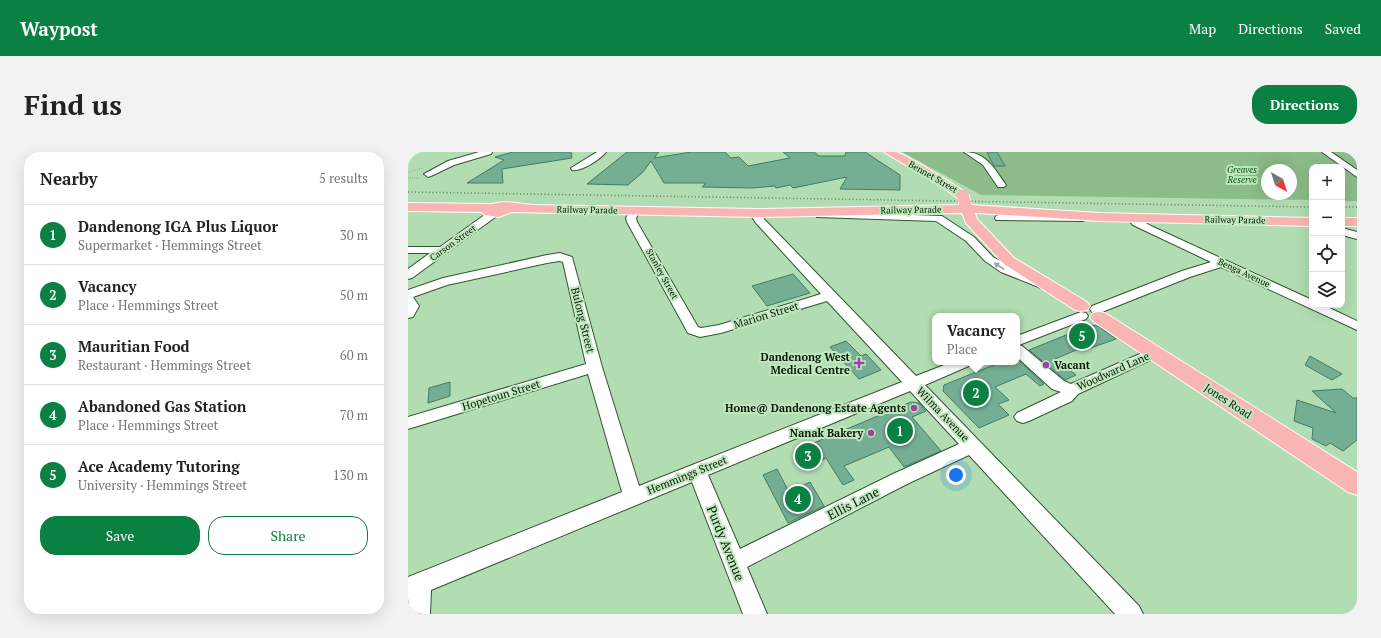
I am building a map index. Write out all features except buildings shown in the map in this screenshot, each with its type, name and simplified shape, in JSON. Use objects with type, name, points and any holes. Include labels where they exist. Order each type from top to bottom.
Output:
[{"type":"main road","name":"Bennet Street","points":[[890,152],[949,186],[965,202]]},
{"type":"main road","name":"Railway Parade","points":[[493,211],[505,212],[510,208],[764,213],[965,202],[1112,217],[1309,222]]},
{"type":"main road","name":"Jones Road","points":[[965,202],[971,220],[1008,260],[1357,485]]},
{"type":"main road","points":[[408,207],[493,211]]},
{"type":"main road","points":[[1345,222],[1357,222]]},
{"type":"street","points":[[428,174],[451,163],[488,152]]},
{"type":"street","points":[[575,168],[597,157],[602,152]]},
{"type":"street","points":[[968,152],[986,163],[1001,185]]},
{"type":"street","points":[[1326,152],[1357,174]]},
{"type":"street","name":"Carson Street","points":[[409,275],[493,211]]},
{"type":"street","name":"Stanley Street","points":[[635,211],[631,218],[632,222],[693,330],[700,333]]},
{"type":"street","points":[[764,213],[938,218],[969,238],[989,259],[1005,269],[1048,286]]},
{"type":"street","name":"Wilma Avenue","points":[[764,213],[759,219],[974,445],[1131,614]]},
{"type":"street","points":[[1000,218],[1112,217]]},
{"type":"street","name":"Benga Avenue","points":[[1132,218],[1143,226],[1357,326]]},
{"type":"street","points":[[1345,231],[1357,236]]},
{"type":"street","points":[[408,250],[442,250]]},
{"type":"street","name":"Bulong Street","points":[[408,289],[547,259],[565,258],[568,260],[594,367],[633,497]]},
{"type":"street","points":[[1020,340],[1217,261]]},
{"type":"street","name":"Bulong Street","points":[[408,294],[449,280]]},
{"type":"street","name":"Marion Street","points":[[700,333],[720,330],[832,295]]},
{"type":"street","points":[[408,299],[412,306],[408,314]]},
{"type":"street","name":"Woodward Lane","points":[[1020,352],[1058,385],[1072,390]]},
{"type":"street","name":"Woodward Lane","points":[[1023,417],[1066,397],[1072,390],[1154,353]]},
{"type":"street","name":"Hemmings Street","points":[[414,586],[959,365]]},
{"type":"street","name":"Hopetoun Street","points":[[408,423],[594,367]]},
{"type":"street","name":"Ellis Lane","points":[[734,563],[900,479],[974,445]]},
{"type":"street","name":"Purdy Avenue","points":[[697,472],[755,614]]},
{"type":"street","points":[[414,586],[418,614]]},
{"type":"green space","name":"Greaves Reserve","points":[[902,152],[1357,152],[1357,201],[1345,201],[1345,164],[1309,164],[1309,200],[1297,200],[1297,164],[1261,164],[1261,199],[981,195]]},
{"type":"railway","points":[[408,192],[1309,207]]},
{"type":"railway","points":[[1345,207],[1357,207]]},
{"type":"place","name":"Ace Academy Tutoring","points":[[1082,336]]},
{"type":"place","name":"Dandenong West Medical Centre","points":[[859,363]]},
{"type":"place","name":"Vacant","points":[[1046,365]]},
{"type":"place","name":"Vacancy","points":[[976,393]]},
{"type":"place","name":"Home@ Dandenong Estate Agents","points":[[914,408]]},
{"type":"place","name":"Dandenong IGA Plus Liquor","points":[[900,431]]},
{"type":"place","name":"Nanak Bakery","points":[[871,433]]},
{"type":"place","name":"Mauritian Food","points":[[808,456]]},
{"type":"place","name":"Abandoned Gas Station","points":[[798,499]]}]
